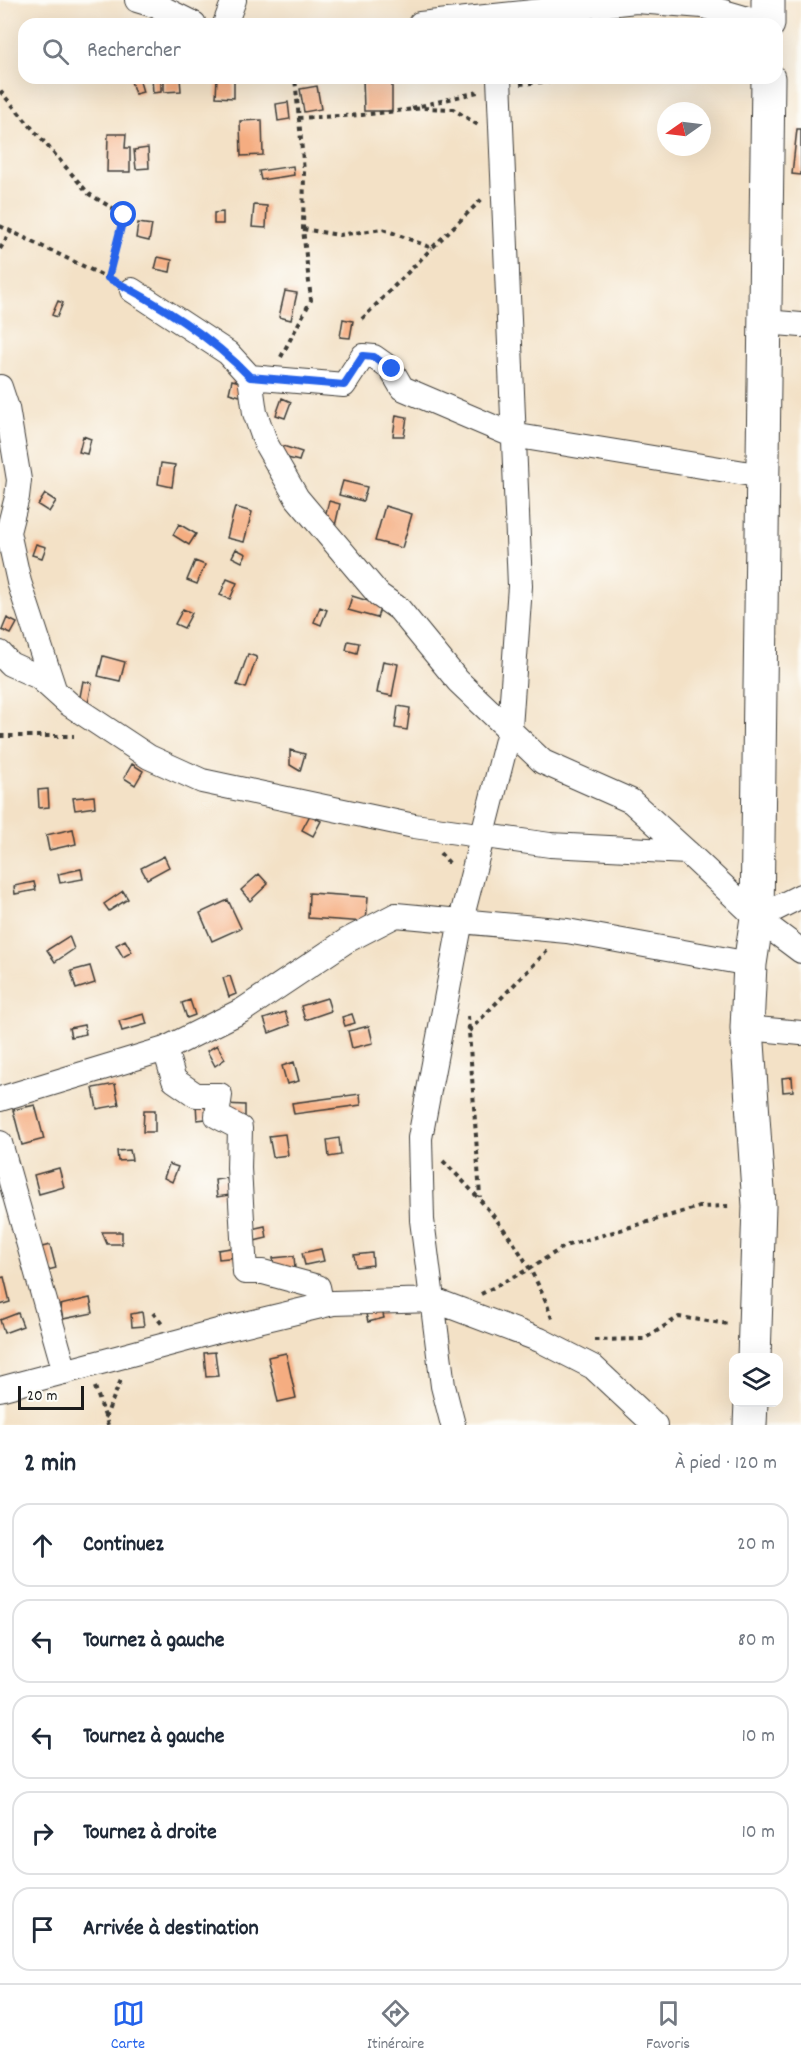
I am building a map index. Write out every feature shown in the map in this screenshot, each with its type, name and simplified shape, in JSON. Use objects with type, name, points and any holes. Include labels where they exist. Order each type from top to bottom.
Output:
[{"type":"highway","points":[[767,18],[768,0]]},
{"type":"highway","points":[[756,1342],[759,1206],[747,1028],[750,964],[757,918],[768,84]]},
{"type":"highway","points":[[750,1425],[751,1407]]},
{"type":"street","points":[[137,0],[160,7],[182,18]]},
{"type":"street","points":[[227,18],[234,0]]},
{"type":"street","points":[[461,18],[495,13],[636,2],[703,6],[746,18]]},
{"type":"street","points":[[453,1425],[443,1386],[444,1304],[422,1220],[420,1138],[461,920],[510,728],[520,586],[499,84]]},
{"type":"street","points":[[132,290],[228,354],[259,378],[297,379],[344,385],[363,356],[374,357],[392,369],[402,388],[512,435],[763,476]]},
{"type":"street","points":[[765,322],[801,325]]},
{"type":"street","points":[[259,378],[255,413],[266,444],[297,498],[379,595],[399,609],[458,681],[510,728],[543,762],[631,801],[757,918],[801,951]]},
{"type":"street","points":[[0,387],[7,408],[18,480],[17,497],[8,532],[19,582],[41,657],[55,691]]},
{"type":"street","points":[[0,653],[10,664],[39,677],[55,691],[148,757],[202,781],[414,826],[550,845],[687,852]]},
{"type":"street","points":[[757,918],[801,896]]},
{"type":"street","points":[[0,1099],[165,1049],[243,1010],[346,941],[396,915],[567,931],[750,964]]},
{"type":"street","points":[[747,1028],[801,1033]]},
{"type":"street","points":[[165,1049],[174,1080],[196,1095],[220,1095],[217,1116],[240,1128],[239,1168],[245,1272],[263,1272],[318,1287],[322,1306]]},
{"type":"street","points":[[0,1143],[76,1369]]},
{"type":"street","points":[[0,1389],[225,1329],[322,1306],[444,1304],[540,1340],[593,1367],[655,1425]]},
{"type":"path","points":[[259,378],[311,300],[303,229],[304,171],[295,84]]},
{"type":"path","points":[[397,111],[495,84]]},
{"type":"path","points":[[0,92],[89,194],[124,215],[108,278]]},
{"type":"path","points":[[298,118],[453,109],[483,129],[501,146]]},
{"type":"path","points":[[362,319],[503,178]]},
{"type":"path","points":[[0,226],[132,290]]},
{"type":"path","points":[[303,229],[339,235],[383,229],[432,248]]},
{"type":"path","points":[[0,249],[11,231]]},
{"type":"path","points":[[0,736],[118,737]]},
{"type":"path","points":[[469,1031],[567,931]]},
{"type":"path","points":[[467,1009],[480,1198]]},
{"type":"path","points":[[442,1023],[469,1031]]},
{"type":"path","points":[[420,1138],[480,1198],[529,1269],[551,1317],[561,1350],[582,1341],[644,1339],[679,1317],[756,1342]]},
{"type":"path","points":[[444,1304],[529,1269],[565,1246],[699,1207],[759,1206]]},
{"type":"path","points":[[76,1369],[108,1425]]},
{"type":"building","points":[[132,84],[141,84],[143,92],[135,94]]},
{"type":"building","points":[[152,84],[161,84],[161,92],[153,93]]},
{"type":"building","points":[[164,84],[180,84],[181,91],[164,92]]},
{"type":"building","points":[[217,84],[234,84],[234,98],[216,97]]},
{"type":"building","points":[[363,84],[392,84],[392,111],[364,111]]},
{"type":"building","points":[[317,86],[321,109],[304,112],[300,89]]},
{"type":"building","points":[[288,102],[290,119],[278,121],[276,104]]},
{"type":"building","points":[[262,120],[263,155],[241,156],[240,121]]},
{"type":"building","points":[[797,129],[801,129],[801,175],[792,174]]},
{"type":"building","points":[[108,134],[126,134],[125,148],[130,148],[130,172],[107,172]]},
{"type":"building","points":[[148,148],[149,168],[136,169],[134,150]]},
{"type":"building","points":[[293,166],[294,175],[261,180],[259,171]]},
{"type":"building","points":[[254,205],[267,206],[266,228],[252,227]]},
{"type":"building","points":[[223,212],[223,224],[214,224],[214,213]]},
{"type":"building","points":[[138,223],[152,225],[149,241],[136,238]]},
{"type":"building","points":[[158,257],[172,260],[170,272],[155,269]]},
{"type":"building","points":[[285,291],[297,293],[291,320],[279,317]]},
{"type":"building","points":[[58,301],[63,303],[57,317],[52,315]]},
{"type":"building","points":[[343,319],[353,321],[350,338],[340,337]]},
{"type":"building","points":[[232,380],[244,383],[240,396],[229,393]]},
{"type":"building","points":[[282,398],[291,402],[285,418],[276,415]]},
{"type":"building","points":[[396,415],[407,417],[404,436],[393,436]]},
{"type":"building","points":[[83,436],[91,439],[87,454],[79,452]]},
{"type":"building","points":[[283,446],[302,452],[299,461],[280,456]]},
{"type":"building","points":[[161,463],[175,465],[172,487],[158,484]]},
{"type":"building","points":[[343,481],[367,487],[363,501],[339,495]]},
{"type":"building","points":[[45,494],[56,501],[49,512],[38,505]]},
{"type":"building","points":[[329,501],[340,504],[335,526],[323,524]]},
{"type":"building","points":[[385,506],[412,514],[402,548],[375,541]]},
{"type":"building","points":[[235,507],[252,512],[244,542],[227,538]]},
{"type":"building","points":[[179,524],[196,534],[189,545],[173,535]]},
{"type":"building","points":[[36,544],[46,547],[42,558],[32,555]]},
{"type":"building","points":[[236,549],[246,554],[242,562],[232,557]]},
{"type":"building","points":[[195,561],[205,565],[197,584],[187,580]]},
{"type":"building","points":[[227,579],[237,583],[230,599],[220,595]]},
{"type":"building","points":[[352,596],[381,605],[377,618],[348,610]]},
{"type":"building","points":[[320,607],[327,610],[321,625],[314,622]]},
{"type":"building","points":[[183,609],[192,613],[184,628],[175,624]]},
{"type":"building","points":[[7,618],[17,623],[11,634],[2,630]]},
{"type":"building","points":[[348,641],[359,643],[357,653],[346,650]]},
{"type":"building","points":[[248,654],[257,657],[246,688],[237,685]]},
{"type":"building","points":[[103,656],[125,662],[120,681],[98,676]]},
{"type":"building","points":[[383,661],[398,664],[392,696],[377,693]]},
{"type":"building","points":[[83,681],[92,683],[88,704],[79,702]]},
{"type":"building","points":[[398,706],[410,708],[407,730],[395,728]]},
{"type":"building","points":[[290,750],[305,754],[300,771],[290,765]]},
{"type":"building","points":[[132,764],[143,771],[135,785],[124,778]]},
{"type":"building","points":[[48,789],[49,807],[39,808],[38,790]]},
{"type":"building","points":[[94,796],[95,807],[75,810],[73,798]]},
{"type":"building","points":[[310,815],[321,821],[313,836],[302,830]]},
{"type":"building","points":[[73,829],[76,844],[49,850],[46,835]]},
{"type":"building","points":[[164,856],[169,867],[147,879],[141,868]]},
{"type":"building","points":[[81,869],[83,879],[60,883],[58,874]]},
{"type":"building","points":[[259,874],[268,884],[250,901],[241,890]]},
{"type":"building","points":[[34,882],[36,890],[15,894],[14,886]]},
{"type":"building","points":[[123,891],[128,899],[109,911],[104,904]]},
{"type":"building","points":[[309,893],[368,897],[366,922],[308,918]]},
{"type":"building","points":[[228,900],[241,928],[212,941],[200,913]]},
{"type":"building","points":[[69,936],[74,949],[55,962],[47,950]]},
{"type":"building","points":[[125,940],[132,952],[123,957],[116,945]]},
{"type":"building","points":[[90,966],[95,983],[76,989],[71,971]]},
{"type":"building","points":[[230,976],[236,994],[229,997],[223,978]]},
{"type":"building","points":[[327,998],[331,1011],[305,1020],[301,1006]]},
{"type":"building","points":[[190,1000],[195,1015],[187,1018],[182,1003]]},
{"type":"building","points":[[285,1012],[290,1025],[269,1033],[264,1019]]},
{"type":"building","points":[[144,1014],[147,1024],[122,1031],[119,1021]]},
{"type":"building","points":[[352,1014],[355,1023],[345,1026],[342,1017]]},
{"type":"building","points":[[84,1025],[86,1034],[71,1037],[69,1028]]},
{"type":"building","points":[[369,1026],[373,1043],[352,1048],[348,1031]]},
{"type":"building","points":[[217,1045],[225,1059],[215,1066],[207,1051]]},
{"type":"building","points":[[294,1062],[299,1081],[287,1084],[282,1066]]},
{"type":"building","points":[[792,1077],[793,1091],[783,1092],[782,1078]]},
{"type":"building","points":[[115,1084],[119,1105],[97,1109],[93,1088]]},
{"type":"building","points":[[360,1094],[361,1105],[294,1114],[292,1103]]},
{"type":"building","points":[[196,1103],[205,1103],[206,1119],[197,1120]]},
{"type":"building","points":[[224,1104],[245,1105],[245,1117],[223,1116]]},
{"type":"building","points":[[35,1105],[44,1139],[22,1145],[13,1110]]},
{"type":"building","points":[[144,1110],[155,1110],[155,1132],[143,1132]]},
{"type":"building","points":[[285,1134],[288,1155],[273,1157],[269,1136]]},
{"type":"building","points":[[339,1138],[341,1155],[329,1157],[327,1140]]},
{"type":"building","points":[[130,1150],[132,1160],[118,1161],[117,1151]]},
{"type":"building","points":[[169,1164],[178,1167],[172,1182],[164,1178]]},
{"type":"building","points":[[59,1168],[64,1187],[39,1194],[34,1175]]},
{"type":"building","points":[[227,1178],[230,1195],[217,1197],[215,1180]]},
{"type":"building","points":[[265,1226],[267,1238],[254,1241],[251,1229]]},
{"type":"building","points":[[102,1232],[122,1232],[122,1244],[107,1244]]},
{"type":"building","points":[[50,1245],[56,1268],[44,1271],[38,1248]]},
{"type":"building","points":[[237,1247],[238,1257],[219,1259],[218,1250]]},
{"type":"building","points":[[321,1249],[324,1261],[305,1265],[302,1253]]},
{"type":"building","points":[[372,1253],[373,1265],[356,1267],[354,1255]]},
{"type":"building","points":[[294,1256],[295,1269],[274,1271],[273,1258]]},
{"type":"building","points":[[4,1277],[10,1302],[0,1305],[0,1278]]},
{"type":"building","points":[[90,1298],[93,1313],[63,1319],[60,1305]]},
{"type":"building","points":[[381,1306],[384,1318],[368,1322],[365,1310]]},
{"type":"building","points":[[142,1312],[144,1326],[132,1327],[131,1314]]},
{"type":"building","points":[[18,1313],[23,1326],[4,1333],[0,1320]]},
{"type":"building","points":[[215,1352],[218,1376],[206,1377],[204,1353]]},
{"type":"building","points":[[286,1353],[296,1398],[278,1402],[268,1357]]},
{"type":"route","points":[[124,215],[108,278],[132,290],[228,354],[250,377],[297,379],[344,385],[363,356],[374,357],[392,369]]}]
